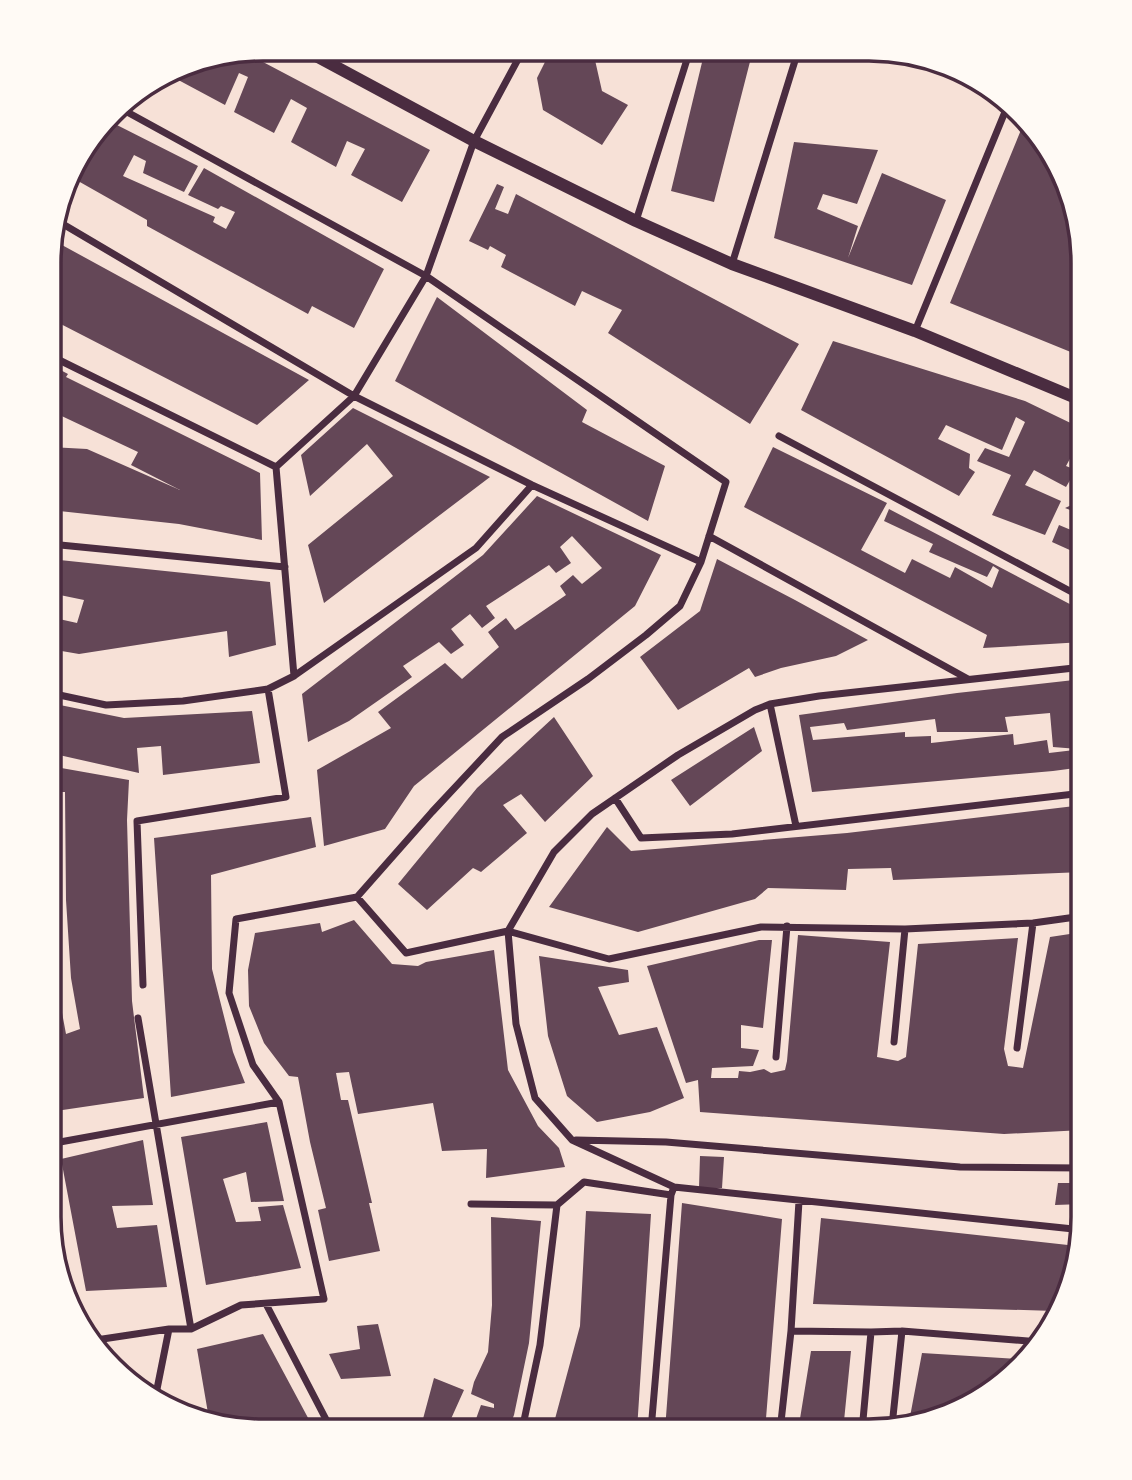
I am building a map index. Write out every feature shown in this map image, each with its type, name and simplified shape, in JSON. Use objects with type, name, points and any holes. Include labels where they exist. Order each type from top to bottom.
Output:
[{"type":"street","points":[[636,221],[686,61]]},
{"type":"street","points":[[732,264],[795,61]]},
{"type":"street","points":[[327,62],[474,141],[636,221],[732,264],[915,331],[1071,396]]},
{"type":"street","points":[[276,467],[354,396],[426,276],[474,141],[517,62]]},
{"type":"street","points":[[103,1339],[169,1329],[191,1329],[241,1305],[324,1298],[279,1102],[253,1065],[229,993],[236,919],[357,897],[432,811],[502,737],[588,678],[680,606],[701,562],[726,482],[426,276],[128,113]]},
{"type":"street","points":[[915,331],[1004,113]]},
{"type":"street","points":[[65,225],[354,396],[532,485],[701,562]]},
{"type":"street","points":[[61,361],[276,467]]},
{"type":"street","points":[[779,436],[1071,591]]},
{"type":"street","points":[[276,467],[294,676]]},
{"type":"street","points":[[61,695],[106,705],[183,701],[268,689],[294,676],[476,548],[532,485]]},
{"type":"street","points":[[709,536],[968,680]]},
{"type":"street","points":[[61,545],[285,567]]},
{"type":"street","points":[[672,1191],[572,1140],[535,1098],[516,1024],[508,931],[554,852],[592,814],[678,755],[770,704],[819,696],[1071,668]]},
{"type":"street","points":[[142,985],[137,821],[286,797],[268,689]]},
{"type":"street","points":[[770,704],[796,826]]},
{"type":"street","points":[[615,799],[640,838],[732,834],[1070,794]]},
{"type":"street","points":[[357,897],[406,953],[508,931],[610,959],[761,927],[905,929],[1033,923],[1070,918]]},
{"type":"street","points":[[1017,1048],[1033,923]]},
{"type":"street","points":[[776,1057],[788,926]]},
{"type":"street","points":[[894,1042],[905,929]]},
{"type":"street","points":[[138,1018],[191,1329]]},
{"type":"street","points":[[61,1142],[279,1102]]},
{"type":"street","points":[[572,1140],[666,1142],[960,1167],[1070,1168]]},
{"type":"street","points":[[471,1204],[557,1205],[584,1182],[1070,1229]]},
{"type":"street","points":[[652,1419],[672,1191]]},
{"type":"street","points":[[781,1419],[791,1331],[799,1201]]},
{"type":"street","points":[[524,1419],[540,1345],[557,1205]]},
{"type":"street","points":[[266,1304],[326,1419]]},
{"type":"street","points":[[157,1389],[169,1329]]},
{"type":"street","points":[[791,1331],[902,1331],[1028,1341]]},
{"type":"street","points":[[893,1417],[902,1331]]},
{"type":"street","points":[[863,1419],[871,1332]]},
{"type":"building","points":[[595,61],[602,91],[628,105],[602,145],[543,110],[537,78],[545,62]]},
{"type":"building","points":[[702,61],[750,61],[714,202],[671,191]]},
{"type":"building","points":[[263,62],[430,150],[402,202],[351,175],[365,149],[347,141],[336,167],[291,142],[307,108],[291,99],[274,133],[234,112],[248,77],[239,73],[225,105],[179,80],[224,65]]},
{"type":"building","points":[[116,125],[198,166],[184,192],[143,173],[146,161],[134,155],[123,176],[215,217],[213,222],[226,229],[235,212],[221,206],[218,209],[188,195],[204,168],[384,269],[354,328],[312,306],[308,314],[147,226],[147,220],[79,182],[95,151]]},
{"type":"building","points":[[1021,130],[1050,174],[1064,211],[1071,263],[1071,352],[950,303]]},
{"type":"building","points":[[794,142],[878,150],[857,204],[823,194],[817,209],[858,226],[848,258],[882,173],[946,200],[912,285],[774,238]]},
{"type":"building","points":[[497,184],[504,187],[495,209],[508,214],[516,194],[799,344],[750,424],[608,333],[622,310],[582,291],[575,306],[501,267],[506,255],[490,246],[488,250],[469,241]]},
{"type":"building","points":[[62,245],[309,380],[257,425],[61,324]]},
{"type":"building","points":[[437,297],[587,410],[582,422],[665,466],[648,521],[395,381]]},
{"type":"building","points":[[833,341],[1025,401],[1071,423],[1071,457],[1066,466],[1071,468],[1071,479],[1066,487],[1034,470],[1025,485],[1061,501],[1045,535],[992,515],[1011,475],[977,461],[985,448],[1009,457],[1025,422],[1016,417],[1002,450],[946,425],[938,439],[970,454],[969,468],[975,472],[959,496],[801,410]]},
{"type":"building","points":[[61,370],[68,374],[66,377],[260,473],[262,540],[179,524],[61,511],[61,448],[87,449],[180,490],[131,465],[138,452],[61,416]]},
{"type":"building","points":[[353,408],[490,477],[324,603],[308,545],[393,476],[367,444],[310,496],[301,455]]},
{"type":"building","points":[[773,447],[887,503],[861,550],[905,573],[912,559],[950,578],[955,567],[992,588],[999,570],[993,566],[987,577],[929,552],[933,544],[884,521],[889,509],[1071,605],[1071,643],[983,648],[987,635],[744,507]]},
{"type":"building","points":[[537,496],[661,555],[635,606],[414,786],[385,829],[324,846],[317,770],[391,728],[378,712],[445,663],[462,679],[499,647],[488,632],[506,618],[515,630],[566,595],[560,586],[573,575],[582,584],[602,568],[572,536],[560,547],[571,563],[556,573],[549,565],[486,606],[495,618],[482,628],[470,614],[451,629],[464,645],[451,654],[439,642],[403,666],[412,677],[349,721],[308,742],[302,694],[483,555]]},
{"type":"building","points":[[1059,525],[1071,530],[1071,550],[1052,542]]},
{"type":"building","points":[[717,559],[868,640],[836,656],[781,668],[755,677],[749,668],[678,710],[640,657],[700,611]]},
{"type":"building","points":[[61,560],[270,582],[276,645],[229,657],[227,631],[79,654],[61,651],[61,619],[77,623],[84,600],[61,595]]},
{"type":"building","points":[[1071,680],[1070,748],[1053,747],[1050,713],[1005,717],[1008,732],[937,732],[935,719],[847,730],[844,723],[810,727],[813,740],[905,732],[905,737],[931,736],[931,743],[1013,734],[1014,745],[1047,740],[1049,753],[1070,750],[1070,769],[812,792],[799,715]]},
{"type":"building","points":[[61,705],[124,718],[252,711],[260,763],[163,775],[161,746],[137,748],[139,773],[61,755]]},
{"type":"building","points":[[554,717],[593,776],[545,822],[521,794],[503,805],[527,833],[481,872],[473,868],[427,910],[398,884],[477,788]]},
{"type":"building","points":[[754,727],[762,751],[690,806],[671,780]]},
{"type":"building","points":[[61,768],[129,780],[127,820],[132,1001],[144,1098],[61,1110],[61,1007],[66,1034],[80,1029],[71,978],[66,900],[65,792],[61,792]]},
{"type":"building","points":[[1070,806],[1070,873],[893,880],[891,868],[848,869],[846,890],[768,888],[755,899],[638,932],[549,907],[607,827],[631,851],[847,833]]},
{"type":"building","points":[[311,817],[316,847],[211,875],[212,969],[233,1052],[245,1083],[171,1097],[154,838]]},
{"type":"building","points":[[354,920],[392,964],[418,966],[426,962],[494,950],[508,1070],[538,1126],[559,1148],[565,1167],[486,1178],[487,1149],[442,1151],[433,1103],[358,1114],[349,1072],[336,1073],[341,1100],[348,1100],[372,1203],[369,1203],[380,1251],[329,1261],[318,1210],[326,1208],[298,1077],[289,1076],[264,1043],[249,1006],[248,970],[255,933],[320,923],[322,932]]},
{"type":"building","points":[[1070,934],[1070,1131],[1004,1134],[700,1112],[698,1080],[686,1083],[647,966],[759,940],[772,940],[763,1028],[741,1025],[741,1048],[759,1050],[753,1066],[712,1068],[711,1078],[738,1078],[739,1071],[764,1069],[771,1073],[785,1070],[798,935],[890,942],[877,1057],[898,1061],[906,1057],[918,944],[1018,938],[1004,1049],[1008,1066],[1023,1068],[1050,937]]},
{"type":"building","points":[[539,956],[628,970],[629,982],[598,987],[619,1035],[657,1027],[684,1098],[650,1112],[597,1122],[567,1096],[548,1036]]},
{"type":"building","points":[[267,1122],[284,1201],[251,1202],[246,1172],[223,1179],[236,1222],[261,1221],[258,1207],[283,1205],[301,1268],[206,1285],[181,1137]]},
{"type":"building","points":[[143,1140],[153,1205],[112,1206],[117,1228],[157,1225],[167,1287],[86,1291],[61,1159]]},
{"type":"building","points":[[700,1156],[724,1157],[722,1188],[699,1188]]},
{"type":"building","points":[[1058,1183],[1070,1183],[1070,1204],[1055,1205]]},
{"type":"building","points":[[682,1203],[782,1219],[766,1419],[666,1419]]},
{"type":"building","points":[[586,1211],[651,1214],[638,1419],[555,1419],[580,1326]]},
{"type":"building","points":[[491,1217],[541,1221],[529,1343],[512,1419],[476,1419],[481,1405],[494,1408],[494,1404],[471,1394],[488,1352],[492,1305]]},
{"type":"building","points":[[821,1218],[1068,1245],[1060,1282],[1047,1311],[813,1304]]},
{"type":"building","points":[[378,1324],[391,1376],[341,1379],[329,1354],[360,1349],[357,1326]]},
{"type":"building","points":[[263,1334],[309,1419],[237,1417],[208,1411],[197,1349]]},
{"type":"building","points":[[811,1351],[851,1351],[844,1419],[800,1419]]},
{"type":"building","points":[[922,1353],[1012,1359],[981,1385],[958,1398],[911,1414]]},
{"type":"building","points":[[434,1378],[464,1390],[451,1419],[423,1419]]}]
